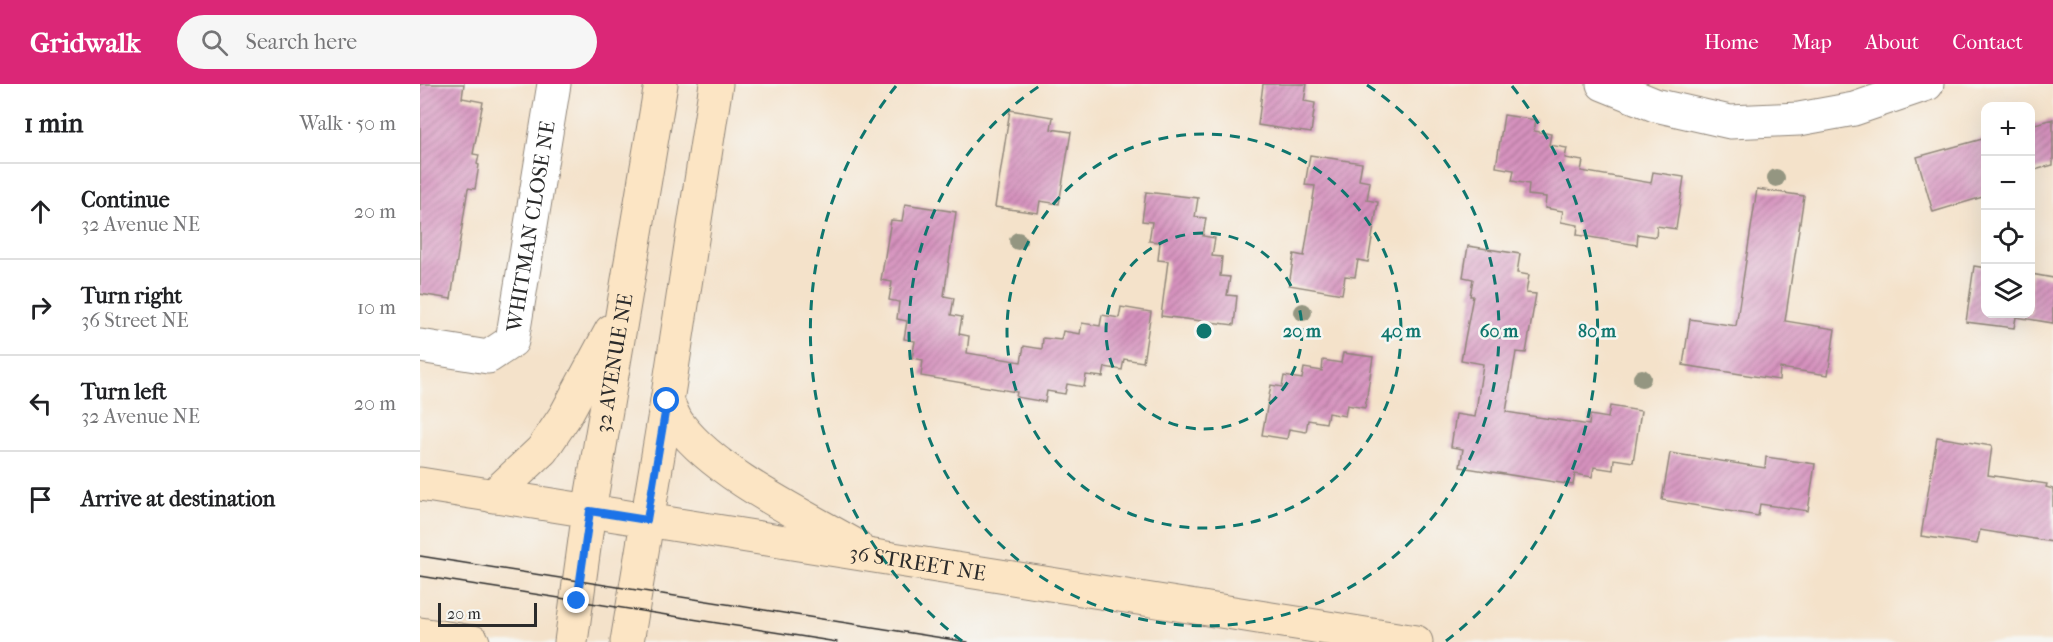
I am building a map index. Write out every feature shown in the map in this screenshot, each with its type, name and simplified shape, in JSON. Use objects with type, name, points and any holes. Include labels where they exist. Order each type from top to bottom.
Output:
[{"type":"main road","name":"32 AVENUE NE","points":[[571,642],[590,511],[662,84]]},
{"type":"main road","points":[[627,642],[716,84]]},
{"type":"main road","points":[[493,496],[542,450],[565,416],[624,306]]},
{"type":"main road","points":[[667,401],[678,424],[708,456],[766,494],[874,556]]},
{"type":"main road","name":"36 STREET NE","points":[[420,484],[1416,642]]},
{"type":"main road","points":[[424,637],[473,642]]},
{"type":"street","name":"WHITMAN CLOSE NE","points":[[420,346],[488,357],[512,341],[554,84]]},
{"type":"street","points":[[1603,84],[1655,105],[1730,122],[1799,119],[1854,109],[1926,84]]},
{"type":"building","points":[[420,84],[464,84],[462,98],[483,102],[473,154],[479,155],[477,164],[479,165],[475,189],[468,188],[451,299],[420,294]]},
{"type":"building","points":[[1263,84],[1307,84],[1304,101],[1315,103],[1311,133],[1258,125]]},
{"type":"building","points":[[1010,110],[1053,117],[1051,129],[1071,132],[1059,204],[1040,201],[1038,213],[995,207]]},
{"type":"building","points":[[1504,115],[1536,120],[1534,131],[1551,134],[1549,145],[1567,148],[1565,158],[1583,161],[1581,171],[1651,183],[1653,172],[1684,177],[1676,229],[1657,226],[1656,237],[1638,234],[1637,245],[1577,235],[1578,225],[1561,222],[1563,211],[1545,208],[1546,197],[1528,195],[1529,184],[1512,181],[1514,170],[1496,167]]},
{"type":"building","points":[[2053,119],[2053,165],[2035,170],[2035,156],[2035,124]]},
{"type":"building","points":[[1981,139],[1981,198],[1933,212],[1917,157]]},
{"type":"building","points":[[1310,155],[1362,163],[1359,180],[1370,182],[1367,200],[1378,202],[1368,262],[1358,260],[1355,277],[1345,276],[1342,294],[1289,285],[1294,254],[1304,256],[1315,186],[1305,185]]},
{"type":"building","points":[[1757,189],[1804,196],[1785,321],[1835,329],[1828,375],[1780,368],[1779,380],[1683,365],[1690,319],[1736,326]]},
{"type":"building","points":[[1146,192],[1198,198],[1195,217],[1206,218],[1203,236],[1215,238],[1212,256],[1222,257],[1220,276],[1230,277],[1227,295],[1237,296],[1234,325],[1161,316],[1168,261],[1158,260],[1160,242],[1149,241],[1152,222],[1142,221]]},
{"type":"building","points":[[905,204],[956,212],[944,296],[954,298],[951,315],[962,317],[959,334],[969,336],[967,353],[1021,362],[1024,346],[1042,349],[1043,338],[1061,340],[1063,331],[1080,334],[1082,323],[1100,326],[1102,315],[1119,318],[1121,307],[1151,312],[1143,362],[1124,359],[1122,370],[1105,367],[1103,377],[1086,375],[1084,387],[1067,384],[1065,394],[1047,391],[1045,402],[1016,397],[1017,392],[921,376],[923,360],[912,358],[915,341],[904,339],[907,321],[897,319],[899,302],[889,300],[892,282],[881,280],[891,220],[902,221]]},
{"type":"building","points":[[1468,246],[1520,254],[1517,273],[1529,275],[1526,293],[1536,294],[1526,353],[1516,352],[1506,412],[1589,425],[1590,415],[1608,418],[1610,406],[1641,411],[1633,462],[1614,459],[1613,470],[1594,467],[1592,477],[1575,474],[1573,485],[1460,467],[1463,449],[1451,447],[1456,414],[1475,417],[1483,364],[1461,360],[1473,296],[1470,296],[1473,279],[1463,277]]},
{"type":"building","points":[[1974,266],[1981,267],[1981,318],[2016,318],[2014,328],[1966,322]]},
{"type":"building","points":[[2035,275],[2053,278],[2053,323],[2022,318],[2035,318]]},
{"type":"building","points":[[1343,353],[1373,357],[1365,408],[1347,405],[1345,416],[1328,413],[1326,423],[1308,420],[1306,432],[1289,429],[1287,439],[1262,435],[1271,385],[1282,387],[1284,376],[1302,379],[1304,368],[1322,371],[1323,360],[1341,363]]},
{"type":"building","points":[[1937,437],[1992,446],[1988,475],[2047,484],[2046,487],[2053,489],[2053,542],[1980,530],[1977,544],[1921,536]]},
{"type":"building","points":[[1670,453],[1765,468],[1766,457],[1815,464],[1808,511],[1760,504],[1758,516],[1662,500]]},
{"type":"tram line","points":[[420,556],[968,642]]},
{"type":"tram line","points":[[420,576],[837,642]]},
{"type":"route","points":[[577,601],[590,511],[647,520],[667,401]]}]
